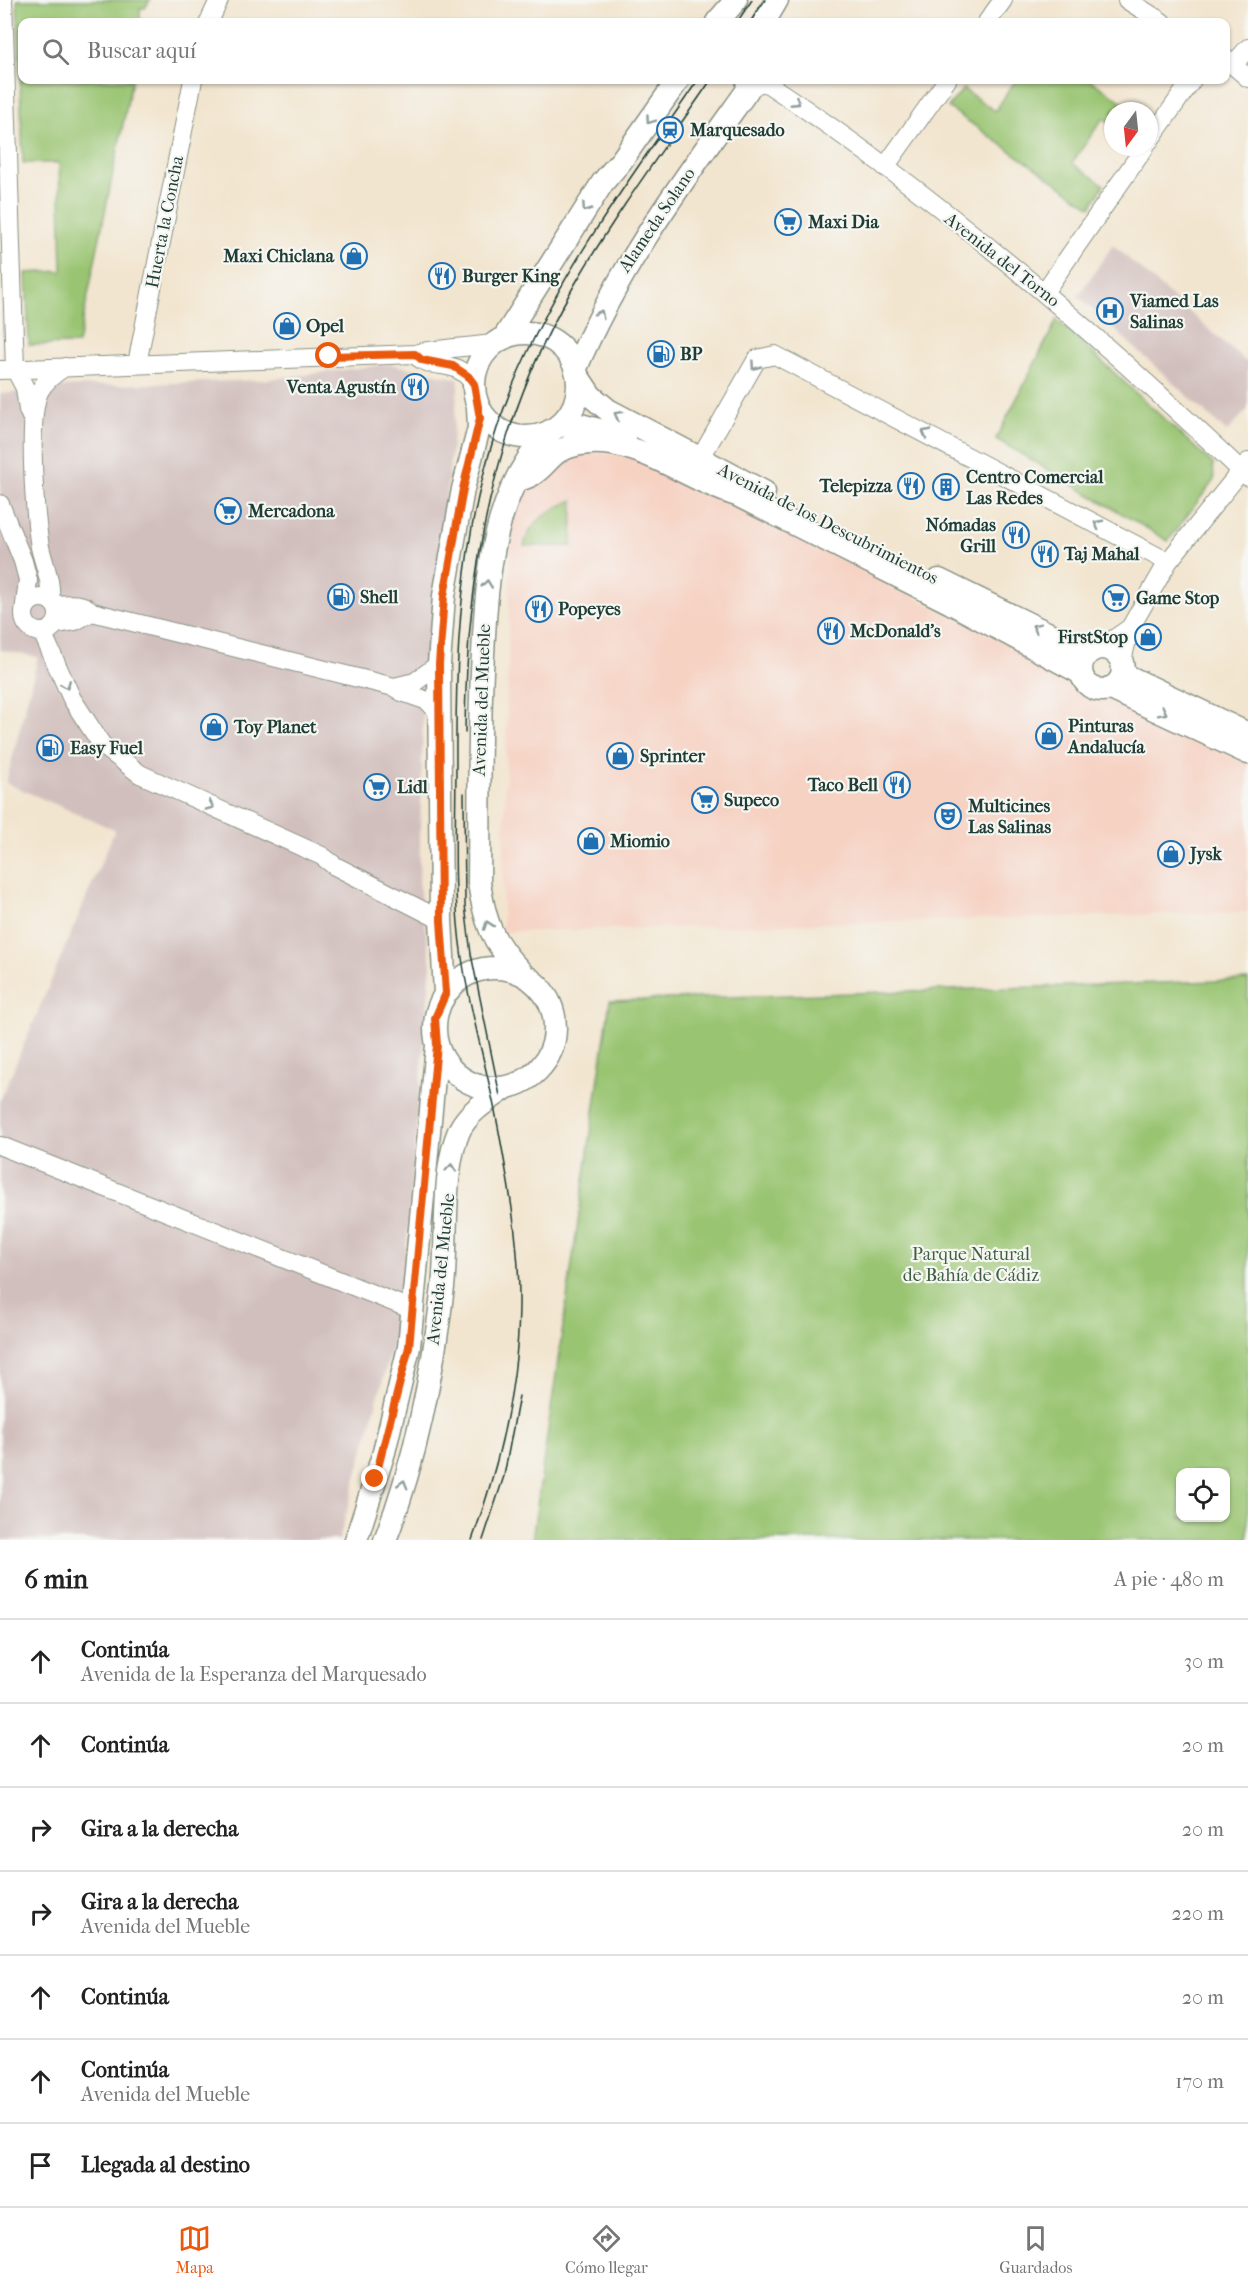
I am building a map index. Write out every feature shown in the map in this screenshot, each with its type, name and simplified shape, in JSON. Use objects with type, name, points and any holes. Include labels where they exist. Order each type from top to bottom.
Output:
[{"type":"main road","points":[[720,18],[736,0]]},
{"type":"main road","points":[[766,18],[777,0]]},
{"type":"main road","points":[[446,993],[441,921],[439,664],[444,596],[463,489],[479,428],[474,384],[479,362],[499,341],[603,182],[621,161],[675,84]]},
{"type":"main road","name":"Alameda Solano","points":[[577,373],[618,280],[747,86]]},
{"type":"main road","points":[[478,407],[489,422],[507,434],[529,438],[555,429],[573,410],[577,400],[577,373],[565,349],[547,337],[525,333],[499,341]]},
{"type":"main road","name":"Avenida de los Descubrimientos","points":[[577,373],[591,396],[608,410],[1090,658]]},
{"type":"main road","name":"Avenida de los Descubrimientos","points":[[555,429],[581,425],[638,441],[722,483],[737,495]]},
{"type":"main road","name":"Avenida del Mueble","points":[[521,972],[494,940],[488,927],[479,882],[480,699],[487,584],[500,520],[516,481],[535,447],[555,429]]},
{"type":"main road","name":"Avenida de los Descubrimientos","points":[[516,481],[533,474],[561,450],[581,445],[604,444],[627,448],[649,456],[717,489],[737,495],[961,608],[1090,658]]},
{"type":"main road","points":[[1118,674],[1102,690],[1089,685],[1090,658],[1113,651],[1118,674],[1248,753]]},
{"type":"main road","points":[[1118,674],[1248,734]]},
{"type":"main road","points":[[506,968],[521,972],[545,992],[554,1014],[556,1037],[543,1066],[521,1083],[492,1088],[473,1084],[461,1078],[442,1058],[437,1045],[435,1018],[446,993],[454,983],[475,970],[506,968]]},
{"type":"main road","name":"Avenida del Mueble","points":[[357,1540],[384,1452],[409,1347],[437,1045]]},
{"type":"main road","name":"Avenida del Mueble","points":[[385,1540],[414,1445],[435,1342],[443,1286],[453,1150],[467,1118],[507,1087]]},
{"type":"street","points":[[3,0],[8,369],[25,388],[28,410],[33,421]]},
{"type":"street","points":[[211,18],[219,0]]},
{"type":"street","points":[[990,18],[1003,0]]},
{"type":"street","points":[[1127,0],[1156,18]]},
{"type":"street","points":[[1230,61],[1248,48]]},
{"type":"street","points":[[1230,63],[1248,78]]},
{"type":"street","name":"Huerta la Concha","points":[[137,364],[192,84]]},
{"type":"street","name":"Avenida del Torno","points":[[768,84],[885,167],[1045,291],[1246,469]]},
{"type":"street","points":[[885,167],[944,84]]},
{"type":"street","points":[[1158,128],[1189,84]]},
{"type":"street","points":[[1045,291],[1138,156]]},
{"type":"street","points":[[8,369],[415,354],[420,351],[444,351],[499,341]]},
{"type":"street","points":[[415,354],[422,360],[459,369],[474,384]]},
{"type":"street","points":[[700,459],[758,359],[775,355],[1168,562]]},
{"type":"street","points":[[49,628],[59,618],[53,602],[38,529],[33,421],[39,392],[46,382],[66,367]]},
{"type":"street","points":[[1118,674],[1130,628],[1168,562],[1246,469]]},
{"type":"street","points":[[0,504],[23,561],[28,580]]},
{"type":"street","points":[[38,529],[24,612],[27,625],[32,630],[49,628],[92,612]]},
{"type":"street","points":[[24,612],[26,606],[37,598],[77,604],[87,607],[92,612],[394,687],[428,701],[440,716]]},
{"type":"street","points":[[49,628],[72,699],[102,745],[140,774],[322,856],[335,866],[378,886],[441,921]]},
{"type":"street","points":[[1090,658],[1130,628]]},
{"type":"street","points":[[394,687],[415,682],[439,664]]},
{"type":"street","points":[[1,1146],[413,1310]]},
{"type":"shaded area","points":[[1113,245],[1246,362],[1248,360],[1248,409],[1227,432],[1078,296]]},
{"type":"shaded area","points":[[391,364],[459,379],[423,710],[419,887],[431,965],[400,1317],[339,1540],[0,1540],[0,1101],[115,830],[6,783],[38,657],[0,650],[0,394],[60,387],[264,380]]},
{"type":"shaded area","points":[[581,451],[637,457],[1235,759],[1248,763],[1248,912],[502,932],[511,518],[522,497],[544,471]]},
{"type":"green space","points":[[17,0],[150,0],[145,8],[140,8],[140,18],[18,18],[18,27]]},
{"type":"green space","points":[[20,84],[131,84],[78,344],[29,345],[26,273],[62,271],[59,163],[23,163]]},
{"type":"green space","points":[[1013,84],[1096,84],[1123,102],[1104,102],[1104,119],[1072,163],[1104,185],[1091,207],[948,107],[963,89],[995,111]]},
{"type":"green space","points":[[1057,320],[1213,464],[1214,480],[1168,541],[996,439]]},
{"type":"green space","points":[[573,500],[572,546],[524,546],[531,530],[542,517]]},
{"type":"green space","name":"Parque Natural de Bahía de Cádiz","points":[[1248,980],[1248,1540],[532,1540],[610,1001]]},
{"type":"tram line","points":[[740,18],[752,0]]},
{"type":"tram line","points":[[753,18],[765,0]]},
{"type":"tram line","points":[[472,1540],[491,1483],[511,1396],[518,1337],[519,1283],[509,1187],[492,1096],[465,978],[457,908],[456,706],[458,654],[468,552],[477,502],[490,452],[506,402],[527,353],[564,281],[585,247],[695,84]]},
{"type":"tram line","points":[[465,733],[471,615],[479,557],[504,446],[523,391],[547,337],[575,284],[641,180],[708,84]]},
{"type":"tram line","points":[[464,793],[465,905],[471,954],[500,1096]]},
{"type":"tram line","points":[[483,1540],[504,1476],[519,1396]]},
{"type":"place","name":"Marquesado","points":[[670,130]]},
{"type":"place","name":"Maxi Dia","points":[[788,222]]},
{"type":"place","name":"Maxi Chiclana","points":[[354,256]]},
{"type":"place","name":"Burger King","points":[[442,276]]},
{"type":"place","name":"Viamed Las Salinas","points":[[1110,311]]},
{"type":"place","name":"Opel","points":[[287,326]]},
{"type":"place","name":"BP","points":[[661,354]]},
{"type":"place","name":"Venta Agustín","points":[[415,387]]},
{"type":"place","name":"Telepizza","points":[[911,486]]},
{"type":"place","name":"Centro Comercial Las Redes","points":[[946,487]]},
{"type":"place","name":"Mercadona","points":[[228,511]]},
{"type":"place","name":"Nómadas Grill","points":[[1016,535]]},
{"type":"place","name":"Taj Mahal","points":[[1045,554]]},
{"type":"place","name":"Shell","points":[[341,597]]},
{"type":"place","name":"Game Stop","points":[[1116,598]]},
{"type":"place","name":"Popeyes","points":[[539,609]]},
{"type":"place","name":"McDonald's","points":[[831,631]]},
{"type":"place","name":"FirstStop","points":[[1148,637]]},
{"type":"place","name":"Toy Planet","points":[[214,727]]},
{"type":"place","name":"Pinturas Andalucía","points":[[1049,736]]},
{"type":"place","name":"Easy Fuel","points":[[50,748]]},
{"type":"place","name":"Sprinter","points":[[620,756]]},
{"type":"place","name":"Taco Bell","points":[[897,785]]},
{"type":"place","name":"Lidl","points":[[377,787]]},
{"type":"place","name":"Supeco","points":[[705,800]]},
{"type":"place","name":"Multicines Las Salinas","points":[[948,816]]},
{"type":"place","name":"Miomio","points":[[591,841]]},
{"type":"place","name":"Jysk","points":[[1171,854]]},
{"type":"route","points":[[329,356],[415,354],[422,360],[453,366],[468,376],[474,384],[480,418],[463,489],[444,596],[439,664],[441,921],[446,993],[435,1018],[437,1045],[409,1347],[384,1452],[375,1479]]}]
